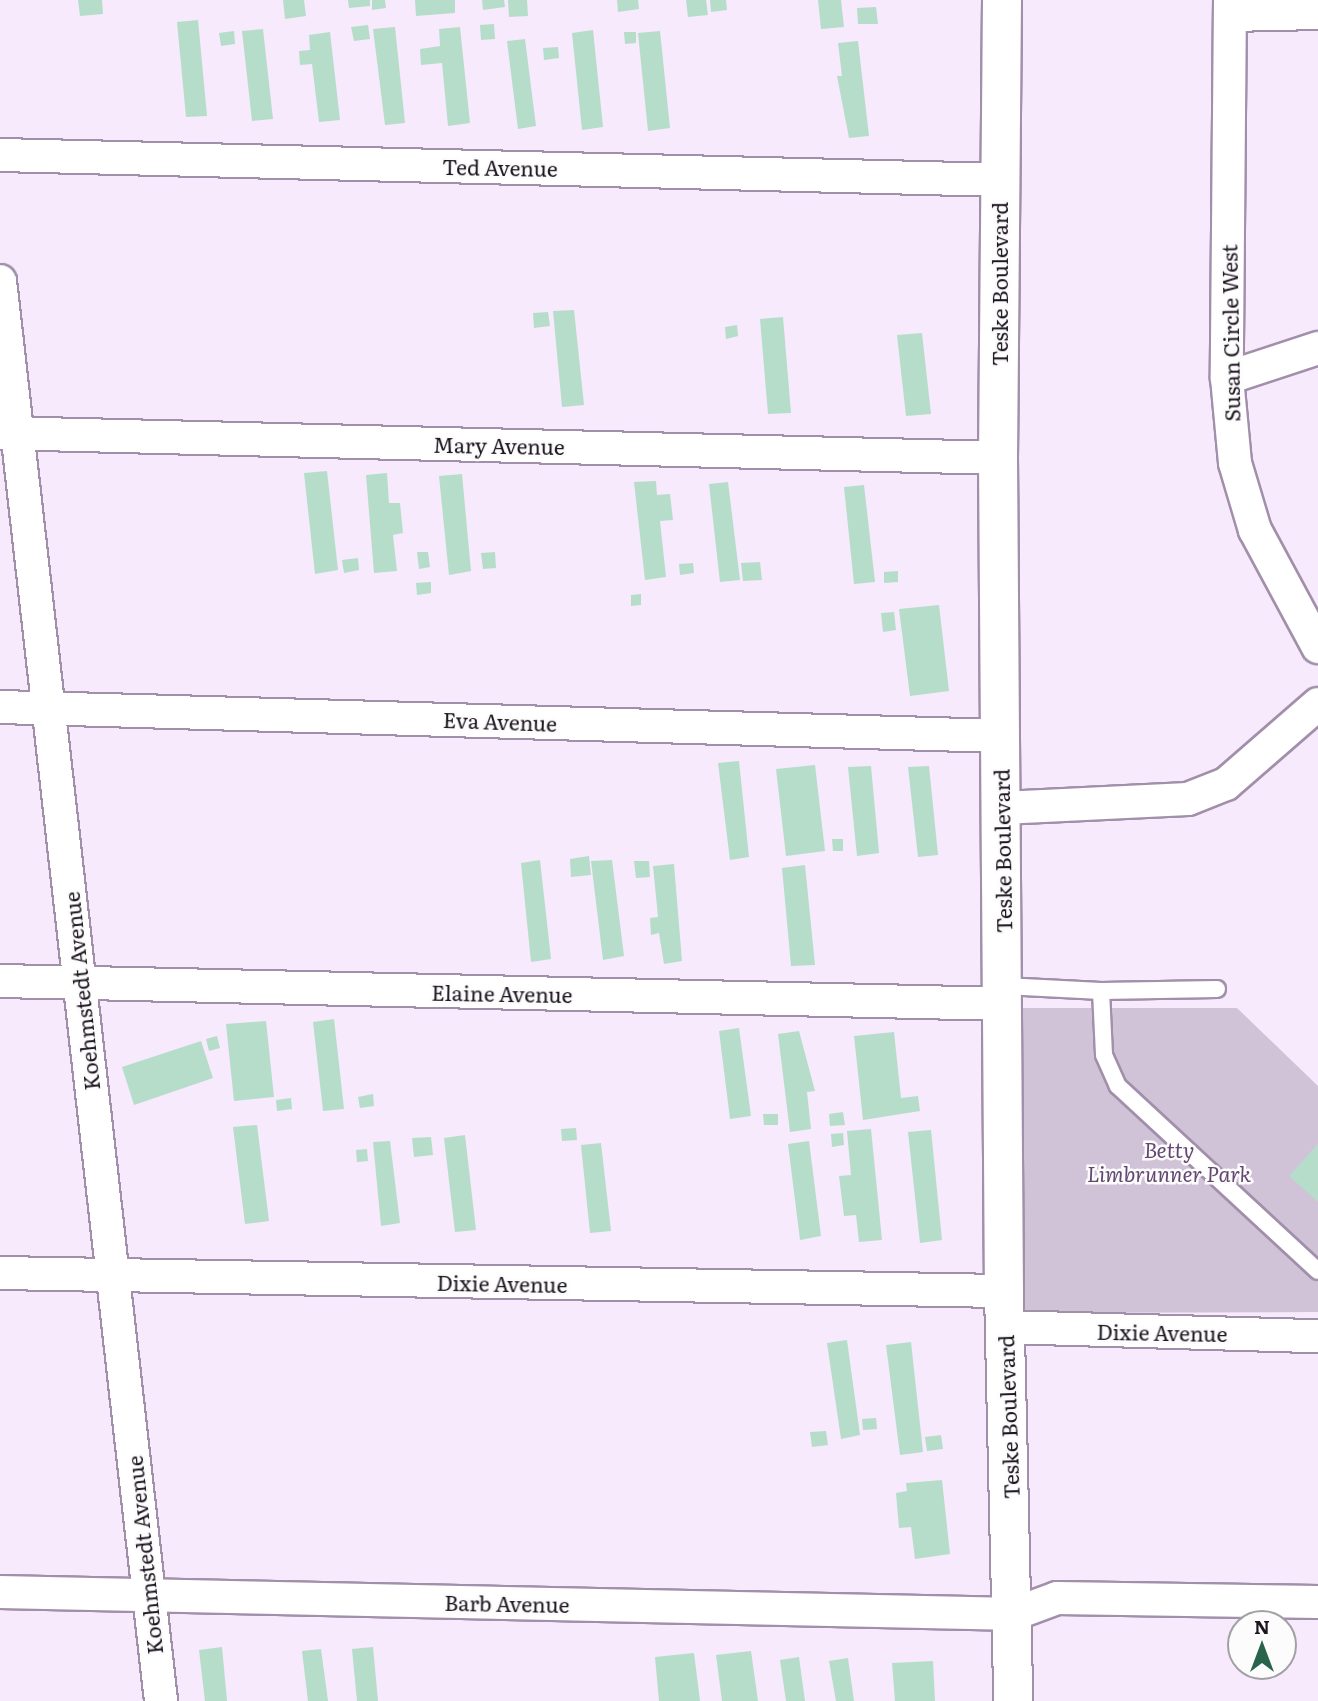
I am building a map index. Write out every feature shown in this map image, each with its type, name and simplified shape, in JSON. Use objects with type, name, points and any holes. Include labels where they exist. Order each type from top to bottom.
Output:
[{"type":"street","name":"Teske Boulevard","points":[[1002,0],[998,458],[1005,1309],[1014,1614],[1013,1701]]},
{"type":"street","points":[[1230,7],[1318,13]]},
{"type":"street","name":"Susan Circle West","points":[[1230,7],[1227,378],[1235,463],[1255,530],[1318,647]]},
{"type":"street","name":"Ted Avenue","points":[[0,155],[1000,180]]},
{"type":"street","name":"Koehmstedt Avenue","points":[[0,281],[9,433],[48,708],[161,1701]]},
{"type":"street","points":[[1227,378],[1318,348]]},
{"type":"street","name":"Mary Avenue","points":[[9,433],[998,458]]},
{"type":"street","points":[[1002,808],[1188,799],[1226,784],[1318,704]]},
{"type":"street","name":"Eva Avenue","points":[[0,707],[1001,736]]},
{"type":"street","name":"Elaine Avenue","points":[[0,981],[1004,995]]},
{"type":"street","name":"Dixie Avenue","points":[[0,1273],[1005,1309],[1318,1336]]},
{"type":"street","name":"Barb Avenue","points":[[0,1592],[1014,1614]]},
{"type":"street","points":[[1014,1614],[1057,1598],[1318,1602]]},
{"type":"lane","points":[[1004,995],[1217,989]]},
{"type":"lane","points":[[1101,991],[1104,1055],[1118,1086],[1318,1271]]},
{"type":"green space","name":"Betty Limbrunner Park","points":[[1021,1008],[1237,1008],[1318,1086],[1318,1312],[1018,1313]]},
{"type":"building","points":[[78,0],[102,0],[103,14],[80,16]]},
{"type":"building","points":[[283,0],[304,0],[306,16],[285,19]]},
{"type":"building","points":[[348,0],[370,0],[370,6],[349,8]]},
{"type":"building","points":[[372,0],[385,0],[386,8],[372,10]]},
{"type":"building","points":[[415,0],[455,0],[455,13],[416,16]]},
{"type":"building","points":[[482,0],[504,0],[505,7],[483,10]]},
{"type":"building","points":[[508,0],[527,0],[528,16],[509,17]]},
{"type":"building","points":[[617,0],[638,0],[639,9],[618,12]]},
{"type":"building","points":[[686,0],[706,0],[708,15],[688,17]]},
{"type":"building","points":[[710,0],[726,0],[727,10],[711,12]]},
{"type":"building","points":[[818,0],[841,0],[844,27],[821,29]]},
{"type":"building","points":[[876,7],[878,24],[858,24],[857,8]]},
{"type":"building","points":[[198,20],[207,116],[186,117],[177,22]]},
{"type":"building","points":[[494,24],[495,39],[481,40],[480,25]]},
{"type":"building","points":[[368,25],[370,39],[354,41],[351,27]]},
{"type":"building","points":[[395,27],[405,123],[385,125],[373,29]]},
{"type":"building","points":[[460,27],[470,123],[448,126],[442,63],[421,65],[420,49],[440,46],[439,29]]},
{"type":"building","points":[[263,29],[273,119],[252,121],[242,31]]},
{"type":"building","points":[[593,30],[603,127],[582,130],[572,33]]},
{"type":"building","points":[[234,31],[235,44],[221,46],[219,33]]},
{"type":"building","points":[[660,31],[670,128],[648,131],[638,33]]},
{"type":"building","points":[[330,32],[340,120],[319,122],[312,64],[300,65],[299,51],[310,50],[309,35]]},
{"type":"building","points":[[624,32],[636,32],[636,43],[625,44]]},
{"type":"building","points":[[525,39],[536,126],[518,129],[507,41]]},
{"type":"building","points":[[858,41],[869,136],[849,138],[837,76],[842,76],[838,43]]},
{"type":"building","points":[[558,47],[559,58],[544,60],[543,48]]},
{"type":"building","points":[[574,310],[584,405],[562,407],[553,311]]},
{"type":"building","points":[[548,312],[550,326],[534,328],[533,313]]},
{"type":"building","points":[[783,317],[791,413],[768,414],[760,319]]},
{"type":"building","points":[[737,325],[738,336],[726,339],[725,327]]},
{"type":"building","points":[[922,333],[931,414],[906,416],[897,335]]},
{"type":"building","points":[[327,471],[338,570],[315,574],[304,473]]},
{"type":"building","points":[[387,473],[389,503],[400,503],[403,533],[393,535],[397,571],[374,573],[366,475]]},
{"type":"building","points":[[462,474],[471,571],[449,575],[439,476]]},
{"type":"building","points":[[656,481],[657,495],[670,494],[673,520],[660,521],[666,577],[645,580],[634,482]]},
{"type":"building","points":[[728,482],[740,580],[720,582],[709,484]]},
{"type":"building","points":[[864,485],[875,582],[854,584],[844,487]]},
{"type":"building","points":[[417,552],[428,552],[430,567],[419,569]]},
{"type":"building","points":[[495,552],[496,568],[483,569],[481,553]]},
{"type":"building","points":[[358,558],[359,570],[344,573],[342,560]]},
{"type":"building","points":[[760,562],[762,580],[743,581],[741,563]]},
{"type":"building","points":[[693,563],[694,573],[680,575],[679,564]]},
{"type":"building","points":[[898,571],[898,582],[884,583],[884,572]]},
{"type":"building","points":[[431,582],[431,593],[417,595],[416,583]]},
{"type":"building","points":[[641,594],[641,605],[631,606],[631,595]]},
{"type":"building","points":[[939,605],[949,691],[910,696],[899,609]]},
{"type":"building","points":[[894,612],[896,630],[883,632],[881,613]]},
{"type":"building","points":[[739,761],[749,857],[730,860],[718,763]]},
{"type":"building","points":[[815,765],[825,851],[786,856],[776,769]]},
{"type":"building","points":[[871,766],[879,853],[857,856],[848,767]]},
{"type":"building","points":[[929,766],[938,855],[918,857],[908,767]]},
{"type":"building","points":[[832,839],[843,839],[843,851],[833,851]]},
{"type":"building","points":[[589,856],[591,875],[571,877],[570,859]]},
{"type":"building","points":[[540,860],[551,959],[531,962],[521,863]]},
{"type":"building","points":[[612,860],[624,956],[603,960],[591,861]]},
{"type":"building","points":[[634,861],[649,861],[650,877],[636,878]]},
{"type":"building","points":[[674,864],[682,961],[664,964],[659,933],[651,935],[650,918],[658,917],[653,866]]},
{"type":"building","points":[[805,865],[815,965],[791,966],[782,868]]},
{"type":"building","points":[[334,1019],[344,1109],[323,1111],[313,1022]]},
{"type":"building","points":[[266,1021],[274,1097],[234,1101],[226,1024]]},
{"type":"building","points":[[739,1028],[751,1116],[730,1119],[719,1031]]},
{"type":"building","points":[[799,1031],[815,1091],[807,1092],[811,1129],[790,1132],[778,1034]]},
{"type":"building","points":[[894,1032],[901,1098],[918,1096],[920,1111],[863,1120],[854,1036]]},
{"type":"building","points":[[217,1036],[220,1048],[209,1051],[206,1039]]},
{"type":"building","points":[[201,1041],[213,1078],[134,1105],[122,1067]]},
{"type":"building","points":[[373,1094],[374,1106],[360,1108],[358,1097]]},
{"type":"building","points":[[291,1098],[292,1109],[277,1111],[276,1100]]},
{"type":"building","points":[[843,1112],[845,1125],[830,1126],[829,1114]]},
{"type":"building","points":[[763,1114],[778,1114],[778,1125],[764,1125]]},
{"type":"building","points":[[257,1125],[269,1221],[245,1224],[233,1127]]},
{"type":"building","points":[[576,1128],[577,1140],[562,1141],[561,1129]]},
{"type":"building","points":[[871,1129],[882,1240],[859,1242],[856,1215],[844,1216],[839,1176],[851,1175],[847,1131]]},
{"type":"building","points":[[931,1130],[942,1240],[920,1243],[908,1132]]},
{"type":"building","points":[[843,1133],[844,1145],[832,1147],[831,1134]]},
{"type":"building","points":[[465,1135],[476,1230],[455,1232],[444,1138]]},
{"type":"building","points":[[431,1137],[433,1155],[414,1157],[412,1138]]},
{"type":"building","points":[[390,1141],[400,1223],[381,1226],[373,1142]]},
{"type":"building","points":[[809,1141],[821,1236],[800,1240],[788,1144]]},
{"type":"building","points":[[601,1143],[611,1231],[590,1233],[581,1145]]},
{"type":"building","points":[[1318,1144],[1318,1202],[1289,1176]]},
{"type":"building","points":[[367,1149],[368,1161],[357,1162],[356,1150]]},
{"type":"building","points":[[847,1340],[860,1435],[841,1439],[827,1343]]},
{"type":"building","points":[[911,1342],[923,1452],[900,1455],[886,1345]]},
{"type":"building","points":[[876,1418],[877,1429],[863,1430],[862,1419]]},
{"type":"building","points":[[826,1431],[828,1445],[812,1447],[810,1432]]},
{"type":"building","points":[[941,1435],[943,1449],[927,1451],[925,1437]]},
{"type":"building","points":[[942,1480],[950,1554],[915,1559],[911,1527],[899,1528],[896,1493],[907,1491],[906,1483]]},
{"type":"building","points":[[222,1647],[227,1701],[205,1701],[199,1650]]},
{"type":"building","points":[[373,1647],[378,1701],[357,1701],[352,1649]]},
{"type":"building","points":[[321,1649],[328,1701],[308,1701],[302,1651]]},
{"type":"building","points":[[751,1651],[758,1701],[722,1701],[716,1655]]},
{"type":"building","points":[[694,1653],[700,1701],[659,1701],[655,1657]]},
{"type":"building","points":[[799,1657],[805,1701],[786,1701],[780,1660]]},
{"type":"building","points":[[848,1658],[854,1701],[836,1701],[829,1661]]},
{"type":"building","points":[[933,1661],[935,1701],[895,1701],[892,1663]]}]
